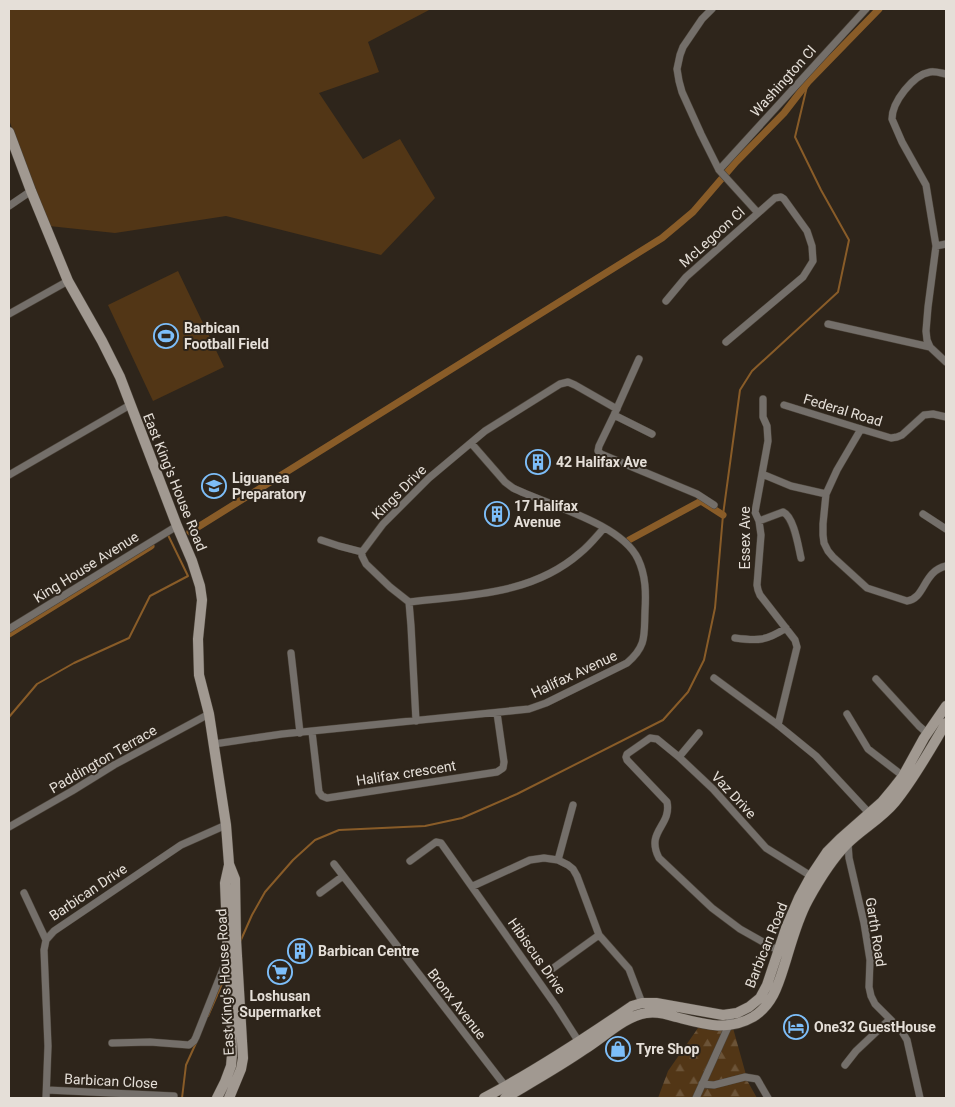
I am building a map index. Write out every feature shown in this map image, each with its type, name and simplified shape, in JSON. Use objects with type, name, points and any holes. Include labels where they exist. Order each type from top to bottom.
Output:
[{"type":"main road","name":"East King's House Road","points":[[9,132],[68,281],[120,377],[200,586],[202,600],[198,639],[199,675],[210,714],[226,825],[229,864],[226,883],[233,1045],[231,1066],[216,1098]]},
{"type":"main road","name":"Barbican Road","points":[[508,1095],[579,1042],[632,1006],[656,1002],[723,1015],[737,1013],[749,1007],[760,998],[767,985],[786,928],[811,876],[827,852],[882,802],[892,790],[903,776],[946,706]]},
{"type":"main road","name":"Barbican Road","points":[[484,1098],[508,1095],[584,1050],[624,1022],[638,1015],[655,1012],[704,1025],[717,1026],[738,1024],[755,1016],[766,1007],[778,987],[786,958],[807,902],[831,862],[848,843],[895,802],[946,722]]},
{"type":"main road","name":"East King's House Road","points":[[229,864],[235,880],[237,968],[243,1058],[241,1069],[229,1098]]},
{"type":"street","points":[[712,9],[686,41],[680,55],[677,69],[682,92],[719,170],[758,213]]},
{"type":"street","name":"Washington Cl","points":[[719,170],[866,9]]},
{"type":"street","points":[[946,74],[930,72],[913,82],[896,101],[892,115],[902,142],[926,185],[936,246],[928,306],[927,340],[930,347],[946,362]]},
{"type":"street","points":[[9,206],[31,191]]},
{"type":"street","name":"McLegoon Cl","points":[[666,301],[686,277],[775,198],[780,197],[786,201],[807,231],[812,246],[813,262],[803,277],[726,342]]},
{"type":"street","points":[[936,246],[946,244]]},
{"type":"street","points":[[9,314],[68,281]]},
{"type":"street","points":[[828,324],[930,347]]},
{"type":"street","points":[[639,359],[598,451],[601,454],[696,494],[714,506]]},
{"type":"street","name":"Kings Drive","points":[[362,552],[383,524],[429,478],[485,431],[560,384],[568,382],[575,385],[652,434]]},
{"type":"street","name":"Essex Ave","points":[[764,398],[763,417],[767,426],[768,441],[756,512],[760,535],[757,585],[760,595],[795,640],[797,647],[778,725]]},
{"type":"street","points":[[9,475],[130,405]]},
{"type":"street","name":"Federal Road","points":[[784,405],[891,438],[902,435],[924,415],[933,414],[946,417]]},
{"type":"street","points":[[861,430],[837,470],[826,494],[823,535],[828,551],[867,588],[902,600],[914,600],[931,574],[937,569],[946,566]]},
{"type":"street","name":"Halifax Avenue","points":[[214,744],[282,734],[529,709],[546,703],[627,663],[636,655],[644,640],[647,590],[638,558],[628,545],[594,521],[513,488],[471,443]]},
{"type":"street","points":[[762,474],[791,486],[826,494]]},
{"type":"street","points":[[759,521],[782,512],[788,514],[801,558]]},
{"type":"street","points":[[923,514],[946,529]]},
{"type":"street","name":"King House Avenue","points":[[9,629],[177,526]]},
{"type":"street","points":[[321,540],[362,552],[366,564],[409,602],[500,591],[523,585],[548,575],[569,562],[581,553],[604,528]]},
{"type":"street","points":[[409,602],[416,721]]},
{"type":"street","points":[[735,638],[752,640],[769,638],[786,628]]},
{"type":"street","points":[[291,653],[300,733]]},
{"type":"street","points":[[714,678],[778,725],[816,756],[869,813]]},
{"type":"street","points":[[876,679],[919,726],[928,733]]},
{"type":"street","name":"Halifax crescent","points":[[312,732],[320,792],[322,796],[327,798],[497,772],[503,768],[504,762],[497,713]]},
{"type":"street","name":"Paddington Terrace","points":[[9,826],[114,765],[210,714]]},
{"type":"street","points":[[847,714],[868,750],[903,776]]},
{"type":"street","points":[[679,757],[699,733]]},
{"type":"street","name":"Vaz Drive","points":[[779,951],[740,929],[719,913],[659,858],[655,851],[654,841],[666,816],[667,802],[626,758],[627,754],[650,738],[657,739],[713,789],[766,848],[811,876]]},
{"type":"street","points":[[558,860],[573,805]]},
{"type":"street","name":"Barbican Drive","points":[[46,1098],[48,1046],[44,950],[46,940],[54,931],[181,845],[226,825]]},
{"type":"street","name":"Hibiscus Drive","points":[[410,861],[436,842],[441,843],[556,1006],[579,1042]]},
{"type":"street","name":"Garth Road","points":[[848,843],[848,858],[864,922],[870,960],[869,988],[871,996],[875,1004],[901,1030],[907,1040],[920,1098]]},
{"type":"street","points":[[472,886],[530,860],[544,858],[558,860],[574,869],[599,935],[629,969],[642,1003]]},
{"type":"street","name":"Bronx Avenue","points":[[334,864],[508,1095]]},
{"type":"street","points":[[320,893],[343,876]]},
{"type":"street","points":[[24,893],[46,940]]},
{"type":"street","points":[[552,969],[599,935]]},
{"type":"street","points":[[112,1044],[150,1042],[192,1044],[228,957]]},
{"type":"street","points":[[696,1098],[729,1025],[731,1014]]},
{"type":"street","points":[[845,1065],[856,1051],[890,1019]]},
{"type":"street","points":[[702,1084],[714,1085],[745,1077],[757,1079],[768,1098]]},
{"type":"street","name":"Barbican Close","points":[[47,1090],[89,1095],[174,1096]]},
{"type":"green space","points":[[9,9],[431,9],[368,42],[379,72],[319,93],[363,159],[400,139],[435,198],[381,255],[226,216],[115,233],[49,226],[9,120]]},
{"type":"green space","name":"Barbican Football Field","points":[[178,271],[224,367],[153,401],[108,305]]},
{"type":"green space","points":[[698,1028],[733,1028],[748,1082],[757,1098],[658,1098],[668,1071]]},
{"type":"waterway","points":[[190,532],[662,238],[693,212],[736,162],[784,113],[808,82],[879,9]]},
{"type":"waterway","points":[[240,942],[265,892],[293,860],[315,840],[339,830],[425,826],[462,818],[517,794],[663,720],[688,692],[704,660],[715,608],[723,515],[740,390],[752,371],[838,292],[849,240],[821,190],[795,137],[808,82]]},
{"type":"waterway","points":[[629,540],[701,501],[723,515]]},
{"type":"waterway","points":[[9,717],[37,684],[74,663],[129,638],[150,596],[188,576],[168,535]]},
{"type":"waterway","points":[[9,634],[151,546]]},
{"type":"waterway","points":[[208,1016],[225,977]]},
{"type":"waterway","points":[[182,1098],[186,1065],[196,1043]]},
{"type":"place","name":"Barbican Football Field","points":[[166,336]]},
{"type":"place","name":"42 Halifax Ave","points":[[538,462]]},
{"type":"place","name":"Liguanea Preparatory","points":[[214,486]]},
{"type":"place","name":"17 Halifax Avenue","points":[[497,514]]},
{"type":"place","name":"Barbican Centre","points":[[300,951]]},
{"type":"place","name":"Loshusan Supermarket","points":[[280,972]]},
{"type":"place","name":"One32 GuestHouse","points":[[796,1027]]},
{"type":"place","name":"Tyre Shop","points":[[618,1049]]}]
